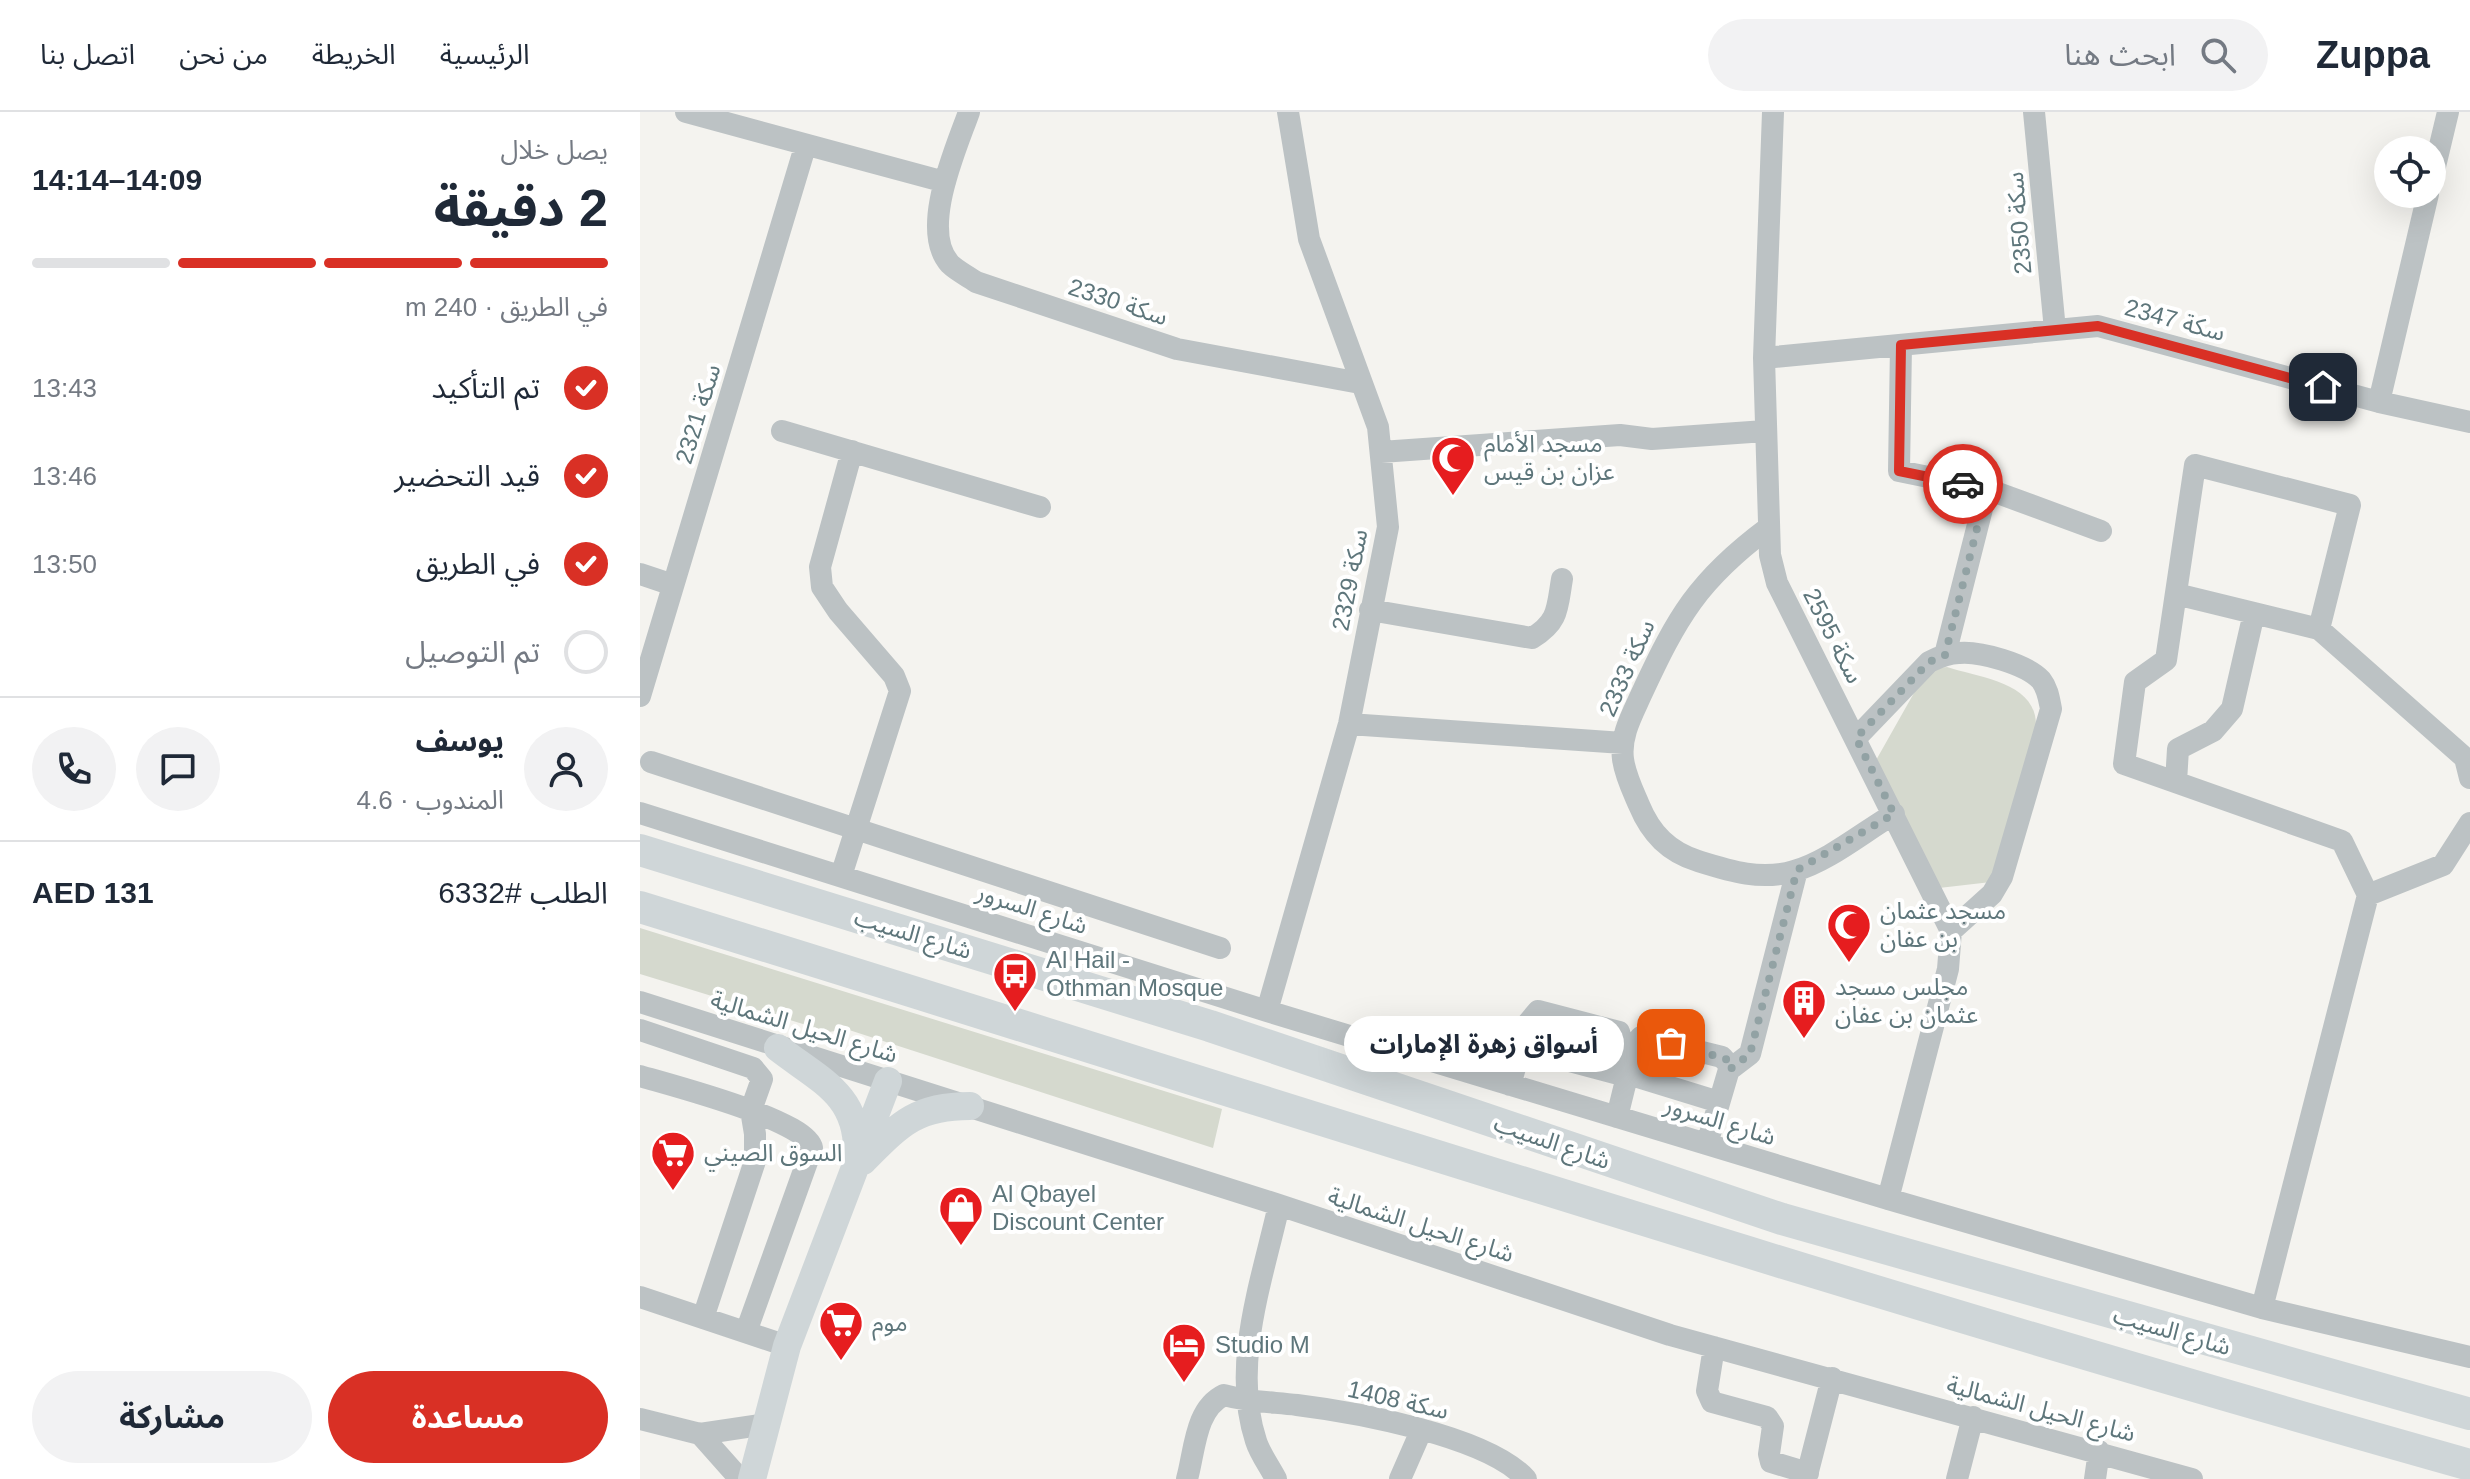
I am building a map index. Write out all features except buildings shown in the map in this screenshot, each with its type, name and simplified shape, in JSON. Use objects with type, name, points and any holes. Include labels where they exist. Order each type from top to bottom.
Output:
[{"type":"highway","name":"شارع السيب","points":[[640,850],[1210,1026],[1782,1219],[2470,1414]]},
{"type":"highway","name":"شارع السيب","points":[[640,907],[2177,1383],[2470,1465]]},
{"type":"main road","points":[[778,1048],[845,1102],[855,1118],[857,1167]]},
{"type":"main road","points":[[752,1479],[787,1346],[888,1081]]},
{"type":"main road","points":[[857,1167],[900,1125],[924,1110],[940,1106],[970,1106]]},
{"type":"street","points":[[686,112],[805,147],[945,182]]},
{"type":"street","name":"سكة 2330","points":[[969,112],[945,182],[937,227],[948,262],[976,282],[1177,349],[1360,383]]},
{"type":"street","name":"سكة 2329","points":[[1267,1011],[1349,724],[1388,527],[1378,427],[1309,239],[1288,112]]},
{"type":"street","name":"سكة 2595","points":[[1773,112],[1764,358],[1768,528],[1777,583],[1951,931]]},
{"type":"street","name":"سكة 2350","points":[[2034,112],[2055,330]]},
{"type":"street","points":[[2442,136],[2448,112]]},
{"type":"street","name":"سكة 2321","points":[[640,696],[805,147]]},
{"type":"street","points":[[2379,402],[2425,208]]},
{"type":"street","name":"سكة 2347","points":[[1764,358],[2098,326],[2379,402],[2470,422]]},
{"type":"street","points":[[1901,345],[1899,471],[1987,489],[2101,531]]},
{"type":"street","points":[[782,431],[1040,507]]},
{"type":"street","points":[[1381,452],[1620,435],[1652,439],[1765,431]]},
{"type":"street","points":[[841,876],[900,691],[894,676],[822,587],[820,567],[852,451]]},
{"type":"street","points":[[2262,1308],[2368,895],[2342,841],[2124,764],[2135,682],[2166,660],[2195,465],[2350,505],[2319,629]]},
{"type":"street","points":[[1945,655],[1987,489]]},
{"type":"street","name":"سكة 2333","points":[[1768,528],[1715,572],[1672,628],[1627,727],[1623,743],[1627,773],[1640,808],[1650,828],[1665,845],[1684,857],[1746,875],[1772,876],[1797,870],[1894,814]]},
{"type":"street","points":[[640,574],[673,585]]},
{"type":"street","points":[[1370,610],[1532,638],[1549,628],[1562,579]]},
{"type":"street","points":[[2176,594],[2319,629],[2465,758],[2470,778]]},
{"type":"street","points":[[2176,782],[2178,749],[2213,731],[2232,709],[2254,613]]},
{"type":"street","points":[[1856,738],[1929,662],[1945,655],[1971,654],[2031,672],[2042,681],[2051,709],[2002,877],[1992,894],[1951,931],[1948,969],[1888,1199]]},
{"type":"street","points":[[1349,724],[1623,743]]},
{"type":"street","points":[[651,762],[1220,948]]},
{"type":"street","name":"شارع السرور","points":[[640,813],[1267,1011],[1888,1199],[2262,1308],[2470,1357]]},
{"type":"street","points":[[2368,895],[2443,865],[2470,823]]},
{"type":"street","points":[[1729,1070],[1750,1054],[1797,870]]},
{"type":"street","name":"شارع الحيل الشمالية","points":[[640,1002],[1714,1347],[2192,1479]]},
{"type":"street","points":[[1510,1085],[1531,1015],[1547,1010],[1619,1032],[1622,1074]]},
{"type":"street","points":[[640,1030],[753,1068],[762,1079],[751,1110],[755,1161],[703,1318]]},
{"type":"street","points":[[1611,1115],[1622,1074],[1635,1044],[1646,1036],[1726,1059],[1729,1070],[1707,1144]]},
{"type":"street","points":[[1521,1048],[1719,1102]]},
{"type":"street","points":[[640,1076],[751,1110],[808,1137],[812,1148],[746,1332]]},
{"type":"street","points":[[1276,1479],[1256,1443],[1247,1402],[1246,1365],[1279,1205]]},
{"type":"street","points":[[640,1297],[787,1346]]},
{"type":"street","name":"شارع السرور","points":[[2331,1323],[2470,1369]]},
{"type":"street","points":[[1714,1347],[1708,1397],[1717,1405],[1767,1417],[1773,1426],[1769,1454],[1771,1462],[1807,1476],[1832,1378]]},
{"type":"street","name":"سكة 1408","points":[[1187,1479],[1210,1402],[1224,1395],[1247,1402],[1296,1405],[1379,1419],[1460,1442],[1513,1464],[1526,1479]]},
{"type":"street","points":[[1957,1479],[1973,1417]]},
{"type":"street","points":[[640,1419],[700,1434],[766,1424]]},
{"type":"street","points":[[1400,1479],[1421,1431]]},
{"type":"street","points":[[700,1434],[740,1479]]},
{"type":"street","points":[[2095,1479],[2099,1451]]},
{"type":"shaded area","points":[[1947,667],[1990,679],[2017,691],[2027,699],[2034,711],[2036,725],[1991,882],[1939,888],[1875,762],[1923,677],[1931,669]]},
{"type":"shaded area","points":[[640,928],[1222,1109],[1213,1148],[846,1029],[829,1032],[640,974]]},
{"type":"way so far","points":[[1671,1043],[1726,1059],[1729,1070],[1750,1054],[1797,870],[1894,814],[1856,738],[1929,662],[1945,655],[1987,489],[1963,484]]},
{"type":"place","name":"مسجد الأمام عزان بن قيس","points":[[1453,497]]},
{"type":"place","name":"مسجد عثمان بن عفان","points":[[1849,964]]},
{"type":"place","name":"Al Hail - Othman Mosque","points":[[1015,1013]]},
{"type":"place","name":"مجلس مسجد عثمان بن عفان","points":[[1804,1040]]},
{"type":"place","name":"أسواق زهرة الإمارات","points":[[1671,1043]]},
{"type":"place","name":"السوق الصيني","points":[[673,1192]]},
{"type":"place","name":"Al Qbayel Discount Center","points":[[961,1247]]},
{"type":"place","name":"موم","points":[[841,1362]]},
{"type":"place","name":"Studio M","points":[[1184,1384]]},
{"type":"route","points":[[1963,484],[1899,471],[1901,345],[2098,326],[2323,387]]}]
